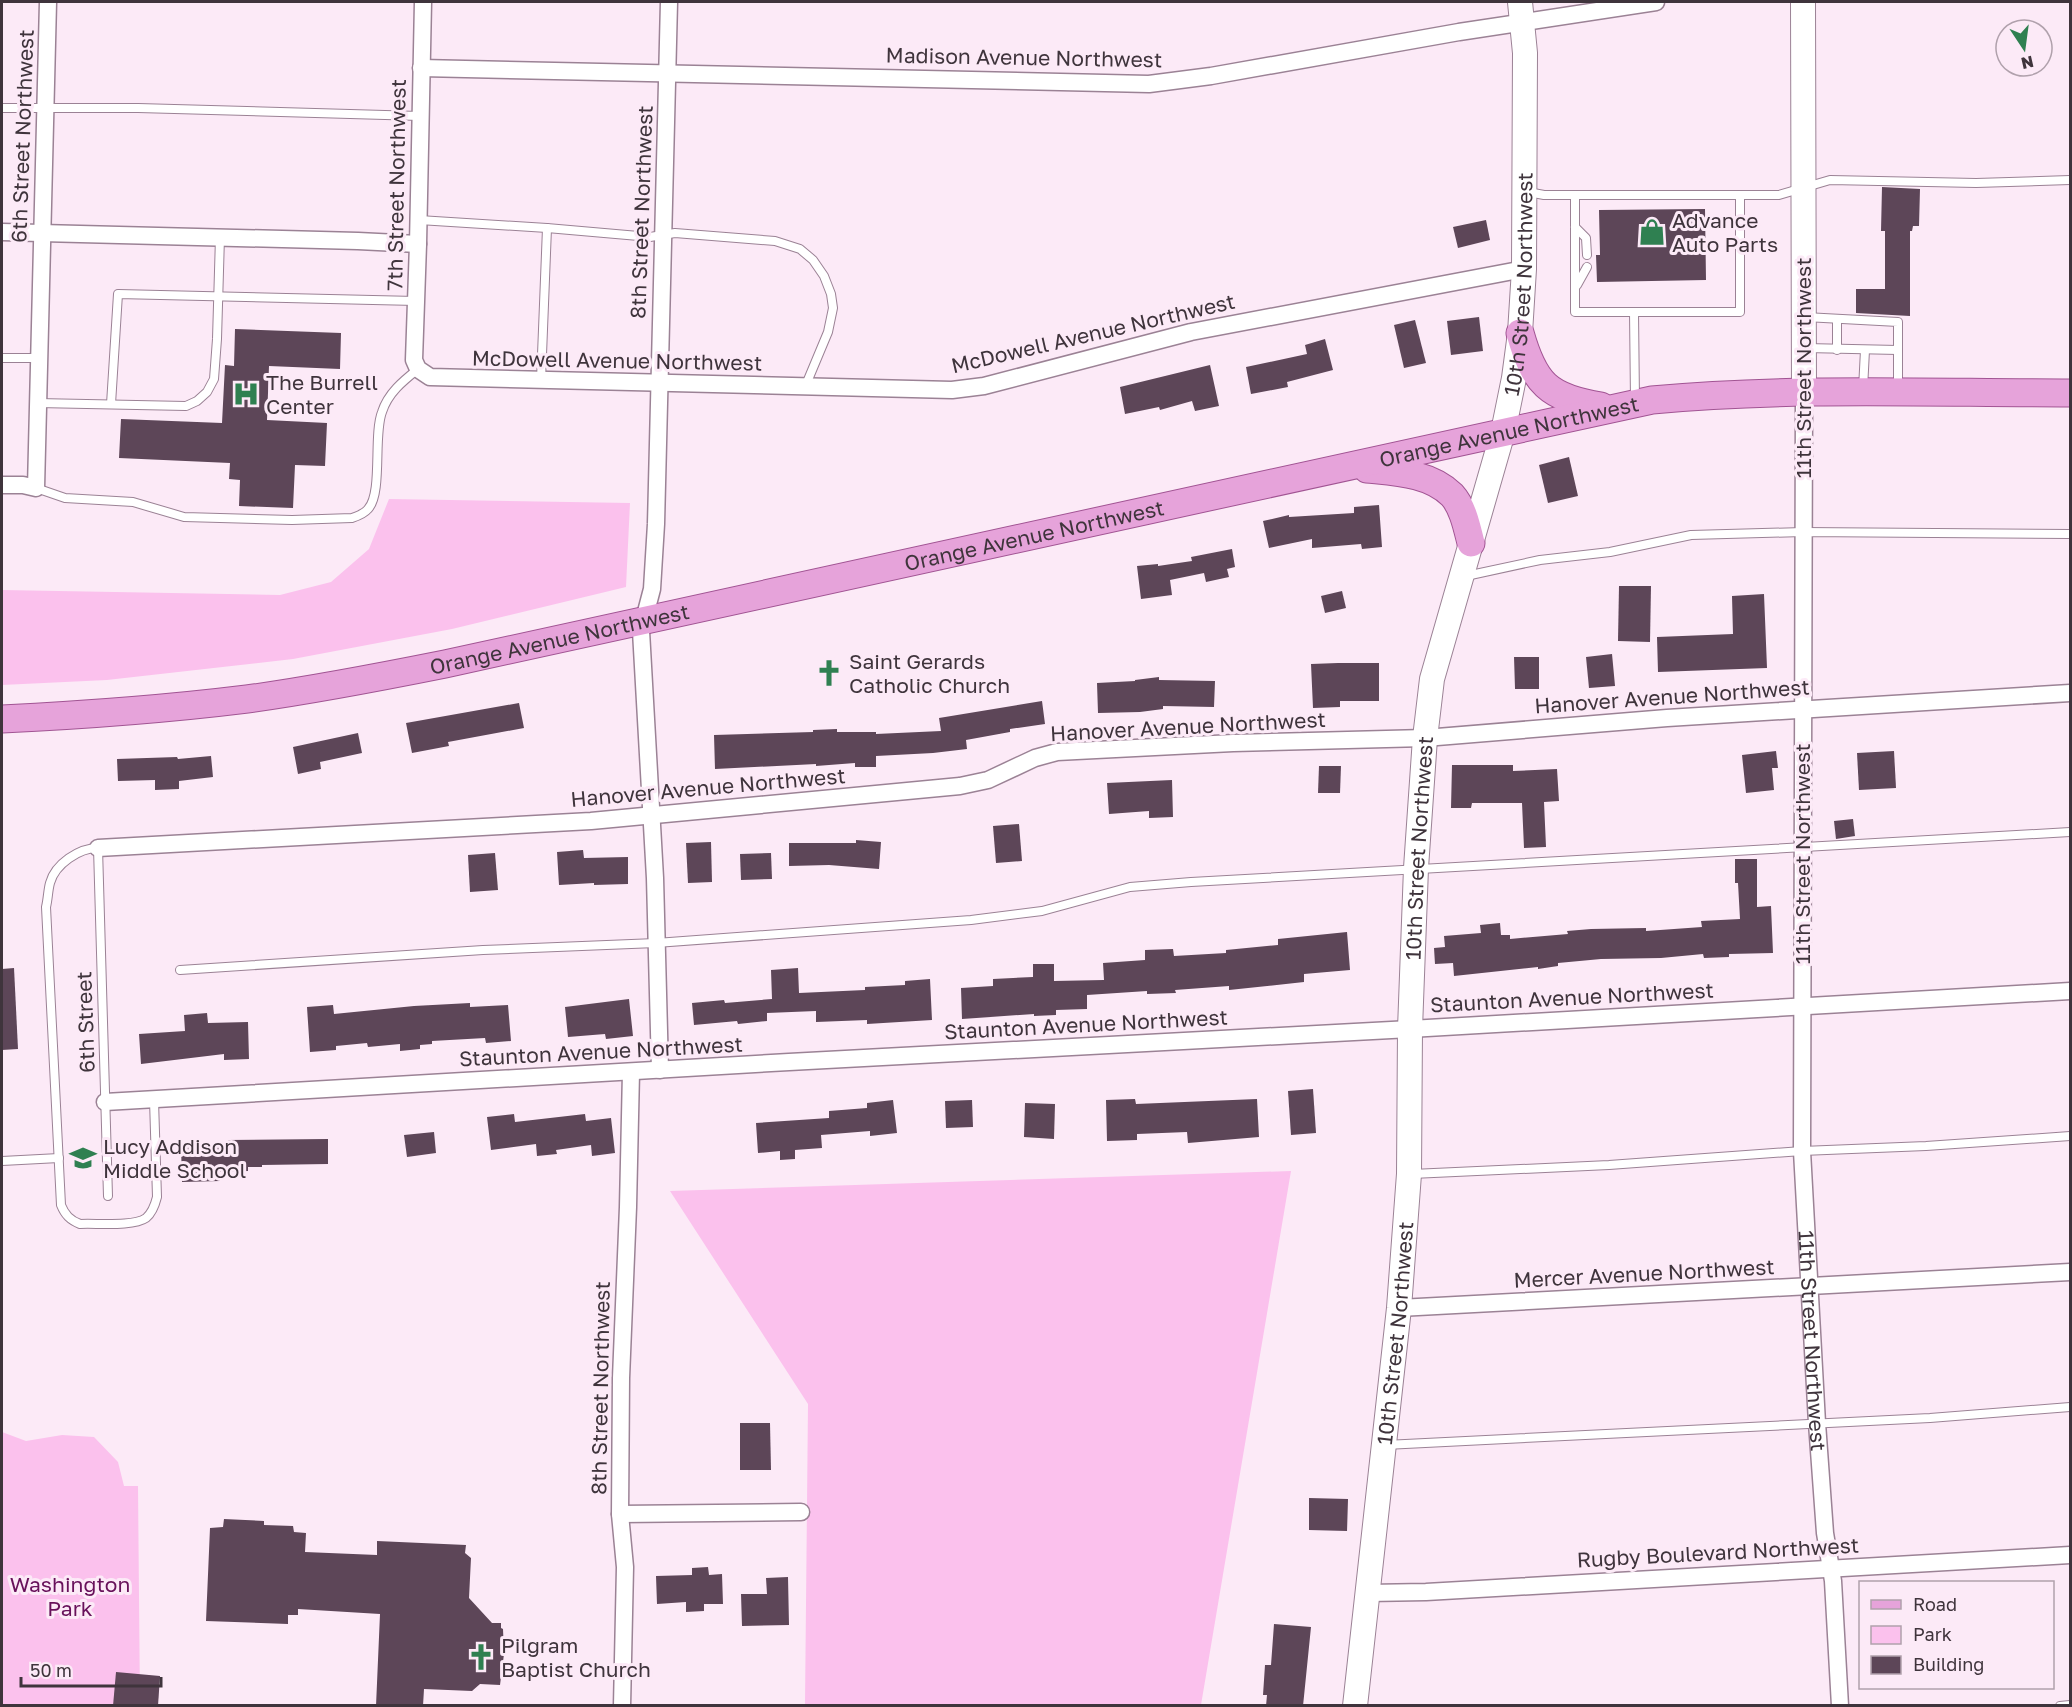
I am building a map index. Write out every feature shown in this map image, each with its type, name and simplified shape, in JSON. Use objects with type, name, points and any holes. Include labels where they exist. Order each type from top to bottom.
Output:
[{"type":"main road","name":"11th Street Northwest","points":[[1803,2],[1804,393]]},
{"type":"main road","name":"10th Street Northwest","points":[[1355,1706],[1399,1308],[1409,1174],[1410,1029],[1416,868],[1425,738],[1432,679],[1503,432],[1520,333],[1524,269],[1521,12]]},
{"type":"main road","points":[[1520,333],[1528,360],[1539,379],[1554,393],[1576,403],[1623,406]]},
{"type":"main road","name":"Orange Avenue Northwest","points":[[2,719],[126,712],[333,686],[445,664],[1623,406],[1709,395],[2070,393]]},
{"type":"main road","points":[[1346,466],[1403,473],[1433,481],[1452,496],[1463,516],[1471,543]]},
{"type":"street","name":"6th Street Northwest","points":[[36,488],[48,2]]},
{"type":"street","name":"7th Street Northwest","points":[[418,369],[414,360],[423,2]]},
{"type":"street","name":"8th Street Northwest","points":[[660,1070],[652,816],[641,632],[652,589],[656,524],[669,2]]},
{"type":"street","name":"Madison Avenue Northwest","points":[[421,68],[1149,84],[1211,76],[1459,32],[1521,12],[1656,2]]},
{"type":"street","points":[[2,232],[418,244]]},
{"type":"street","name":"McDowell Avenue Northwest","points":[[418,369],[430,377],[952,390],[984,386],[1191,332],[1524,269]]},
{"type":"street","name":"11th Street Northwest","points":[[1804,393],[1802,1151],[1817,1423],[1825,1533],[1831,1568],[1840,1706]]},
{"type":"street","points":[[2,485],[23,485],[36,488]]},
{"type":"street","name":"Hanover Avenue Northwest","points":[[98,848],[652,816],[960,786],[988,780],[1035,758],[1057,752],[1233,743],[1425,738],[1803,709],[2070,693]]},
{"type":"street","name":"Staunton Avenue Northwest","points":[[105,1102],[2070,991]]},
{"type":"street","name":"8th Street Northwest","points":[[622,1706],[625,1553],[620,1514],[621,1378],[631,1072]]},
{"type":"street","name":"Mercer Avenue Northwest","points":[[1399,1308],[2070,1272]]},
{"type":"street","points":[[620,1514],[801,1512]]},
{"type":"street","name":"Rugby Boulevard Northwest","points":[[1368,1593],[1426,1592],[2070,1555]]},
{"type":"lane","points":[[2,108],[138,108],[420,116]]},
{"type":"lane","points":[[1524,192],[1544,195],[1779,195],[1830,180],[1976,183],[2070,180]]},
{"type":"lane","points":[[1575,195],[1575,312],[1740,312],[1740,195]]},
{"type":"lane","points":[[419,220],[650,237],[675,233],[775,241],[800,249],[813,260],[824,276],[831,294],[833,308],[828,332],[805,387]]},
{"type":"lane","points":[[1575,226],[1586,238],[1587,255]]},
{"type":"lane","points":[[541,381],[547,228]]},
{"type":"lane","points":[[37,403],[186,406],[197,401],[207,392],[214,379],[220,237]]},
{"type":"lane","points":[[1576,287],[1587,267]]},
{"type":"lane","points":[[111,405],[118,294],[416,301]]},
{"type":"lane","points":[[1623,406],[1634,312]]},
{"type":"lane","points":[[1804,317],[1898,322],[1899,393]]},
{"type":"lane","points":[[1837,319],[1837,350]]},
{"type":"lane","points":[[1804,348],[1898,350]]},
{"type":"lane","points":[[1863,393],[1865,350]]},
{"type":"lane","points":[[2,358],[38,358]]},
{"type":"lane","points":[[36,488],[65,498],[133,502],[184,517],[292,520],[352,518],[369,508],[375,498],[378,429],[381,413],[388,397],[401,382],[418,369]]},
{"type":"lane","points":[[1461,577],[1540,560],[1610,552],[1691,535],[1803,532],[2070,534]]},
{"type":"lane","points":[[180,970],[483,950],[656,944],[971,920],[1042,910],[1130,887],[1191,882],[2070,832]]},
{"type":"lane","points":[[98,848],[76,854],[63,863],[50,882],[46,907],[61,1205],[65,1214],[72,1221],[80,1224],[135,1223],[146,1218],[153,1208],[157,1197],[154,1100]]},
{"type":"lane","name":"6th Street","points":[[98,848],[108,1196]]},
{"type":"lane","points":[[1409,1174],[1609,1165],[1802,1151],[1926,1146],[2070,1136]]},
{"type":"lane","points":[[2,1161],[59,1158]]},
{"type":"lane","points":[[1384,1445],[1930,1418],[2070,1407]]},
{"type":"lane","points":[[2060,1706],[2070,1705]]},
{"type":"green space","points":[[389,499],[630,503],[626,587],[452,629],[293,659],[107,680],[2,685],[2,590],[280,595],[331,582],[369,549]]},
{"type":"green space","points":[[1291,1171],[1201,1705],[805,1705],[808,1404],[670,1191]]},
{"type":"green space","name":"Washington Park","points":[[2,1432],[26,1441],[62,1435],[94,1437],[118,1462],[124,1486],[138,1486],[140,1705],[2,1706]]},
{"type":"building","points":[[1882,187],[1920,189],[1919,226],[1913,226],[1910,231],[1910,316],[1856,313],[1856,289],[1885,289],[1885,231],[1881,231]]},
{"type":"building","name":"Advance Auto Parts","points":[[1705,209],[1706,280],[1597,282],[1596,255],[1600,255],[1599,210]]},
{"type":"building","points":[[1486,220],[1490,240],[1458,248],[1453,227]]},
{"type":"building","points":[[1479,317],[1483,351],[1451,355],[1447,321]]},
{"type":"building","points":[[1415,320],[1426,363],[1404,368],[1394,325]]},
{"type":"building","name":"The Burrell Center","points":[[235,329],[341,333],[340,369],[269,366],[267,420],[327,423],[325,466],[295,465],[293,508],[239,506],[240,480],[229,479],[230,463],[119,458],[121,419],[222,423],[225,365],[234,366]]},
{"type":"building","points":[[1325,339],[1333,370],[1287,382],[1288,387],[1251,394],[1246,367],[1307,354],[1305,345]]},
{"type":"building","points":[[1210,365],[1219,406],[1195,411],[1192,401],[1160,410],[1159,407],[1125,414],[1120,387]]},
{"type":"building","points":[[1569,457],[1578,496],[1548,503],[1539,465]]},
{"type":"building","points":[[1379,505],[1382,547],[1362,549],[1361,544],[1312,548],[1312,539],[1269,548],[1263,521],[1289,515],[1289,517],[1354,513],[1354,507]]},
{"type":"building","points":[[1232,549],[1235,567],[1227,569],[1229,577],[1206,582],[1204,573],[1170,580],[1172,595],[1141,599],[1137,566],[1158,564],[1158,566],[1192,561],[1191,557]]},
{"type":"building","points":[[1619,586],[1651,586],[1650,642],[1618,641]]},
{"type":"building","points":[[1342,591],[1346,608],[1325,613],[1321,596]]},
{"type":"building","points":[[1764,594],[1767,668],[1658,672],[1657,637],[1733,634],[1732,596]]},
{"type":"building","points":[[1612,654],[1615,686],[1589,688],[1586,657]]},
{"type":"building","points":[[1514,657],[1539,657],[1539,689],[1515,689]]},
{"type":"building","points":[[1379,663],[1379,701],[1340,701],[1340,707],[1313,708],[1311,664]]},
{"type":"building","points":[[1159,677],[1159,680],[1215,681],[1214,707],[1163,706],[1163,709],[1140,712],[1098,713],[1097,683]]},
{"type":"building","points":[[1042,701],[1045,724],[1010,729],[1010,732],[966,740],[967,749],[876,756],[876,767],[855,767],[855,763],[715,769],[714,735],[813,732],[813,730],[837,729],[837,732],[876,732],[876,734],[941,731],[939,718]]},
{"type":"building","points":[[519,703],[524,728],[448,742],[449,746],[412,753],[406,723]]},
{"type":"building","points":[[358,733],[362,753],[320,762],[321,769],[298,774],[293,747]]},
{"type":"building","points":[[1776,751],[1778,768],[1772,768],[1774,790],[1746,793],[1742,755]]},
{"type":"building","points":[[1894,751],[1896,788],[1859,790],[1857,753]]},
{"type":"building","points":[[211,756],[213,777],[179,781],[179,789],[155,790],[155,780],[118,781],[117,759],[177,757],[178,759]]},
{"type":"building","points":[[1452,765],[1513,765],[1513,771],[1557,769],[1559,801],[1544,802],[1546,847],[1524,848],[1522,803],[1472,803],[1471,808],[1451,808]]},
{"type":"building","points":[[1319,766],[1341,766],[1340,793],[1318,793]]},
{"type":"building","points":[[1172,780],[1173,817],[1149,818],[1149,811],[1109,814],[1107,783]]},
{"type":"building","points":[[1853,819],[1855,836],[1836,839],[1834,821]]},
{"type":"building","points":[[1019,824],[1022,861],[996,863],[993,826]]},
{"type":"building","points":[[856,840],[881,842],[879,869],[829,865],[789,866],[789,843],[856,843]]},
{"type":"building","points":[[711,842],[712,882],[688,883],[686,843]]},
{"type":"building","points":[[583,850],[584,858],[628,857],[628,884],[559,885],[557,852]]},
{"type":"building","points":[[495,853],[498,890],[470,892],[468,855]]},
{"type":"building","points":[[771,853],[772,879],[741,880],[740,854]]},
{"type":"building","points":[[1735,859],[1757,859],[1757,907],[1771,906],[1773,953],[1729,954],[1729,957],[1704,958],[1703,954],[1661,958],[1601,959],[1558,963],[1558,966],[1538,969],[1538,967],[1454,976],[1453,963],[1435,964],[1434,948],[1445,947],[1444,936],[1481,933],[1480,925],[1500,923],[1501,935],[1510,935],[1510,939],[1568,934],[1567,931],[1591,929],[1646,928],[1646,931],[1702,927],[1701,921],[1740,919],[1738,883],[1735,883]]},
{"type":"building","points":[[1347,932],[1350,970],[1304,974],[1304,982],[1229,990],[1229,986],[1175,990],[1176,993],[1147,994],[1147,991],[1087,995],[1087,1009],[1056,1010],[1056,1015],[1034,1016],[1034,1014],[962,1019],[961,988],[993,986],[993,979],[1033,977],[1033,964],[1054,964],[1054,981],[1104,980],[1103,963],[1145,960],[1145,950],[1173,949],[1174,956],[1226,953],[1226,950],[1278,945],[1278,939]]},
{"type":"building","points":[[14,968],[18,1049],[2,1050],[2,969]]},
{"type":"building","points":[[798,968],[799,993],[865,990],[865,987],[905,985],[905,981],[930,979],[932,1020],[867,1024],[867,1020],[816,1022],[816,1011],[767,1013],[767,1021],[694,1025],[692,1003],[772,999],[771,970]]},
{"type":"building","points":[[629,999],[633,1036],[606,1039],[605,1034],[568,1037],[565,1007]]},
{"type":"building","points":[[470,1003],[470,1007],[508,1005],[511,1041],[486,1043],[485,1038],[432,1041],[432,1044],[420,1045],[420,1049],[400,1051],[400,1044],[368,1047],[367,1043],[336,1046],[336,1050],[310,1052],[307,1007],[333,1005],[334,1014]]},
{"type":"building","points":[[207,1013],[208,1023],[248,1022],[249,1059],[224,1060],[224,1054],[141,1064],[139,1034],[185,1031],[184,1015]]},
{"type":"building","points":[[1313,1089],[1316,1133],[1291,1135],[1288,1091]]},
{"type":"building","points":[[1135,1099],[1136,1104],[1257,1099],[1259,1137],[1188,1143],[1187,1132],[1137,1134],[1137,1140],[1107,1141],[1106,1100]]},
{"type":"building","points":[[893,1100],[897,1133],[870,1136],[870,1131],[821,1135],[822,1148],[795,1150],[795,1159],[780,1160],[780,1151],[758,1153],[756,1123],[829,1118],[829,1111],[867,1108],[867,1103]]},
{"type":"building","points":[[972,1100],[973,1127],[946,1128],[945,1101]]},
{"type":"building","points":[[1025,1103],[1055,1104],[1054,1139],[1024,1137]]},
{"type":"building","points":[[514,1114],[515,1122],[585,1114],[586,1121],[611,1118],[615,1153],[592,1156],[591,1145],[556,1150],[557,1154],[537,1156],[536,1144],[491,1150],[487,1117]]},
{"type":"building","points":[[434,1132],[436,1153],[407,1157],[404,1135]]},
{"type":"building","points":[[328,1139],[328,1164],[262,1165],[262,1167],[248,1167],[248,1171],[220,1172],[220,1181],[182,1182],[181,1146],[228,1144],[228,1140]]},
{"type":"building","points":[[740,1423],[770,1423],[771,1470],[740,1470]]},
{"type":"building","points":[[1309,1498],[1348,1499],[1347,1531],[1309,1530]]},
{"type":"building","points":[[224,1519],[264,1521],[264,1525],[293,1526],[294,1532],[306,1533],[305,1552],[377,1555],[377,1541],[466,1545],[465,1553],[471,1558],[469,1598],[492,1623],[501,1623],[503,1629],[504,1654],[500,1685],[480,1684],[472,1691],[424,1689],[423,1706],[376,1706],[380,1614],[298,1609],[298,1615],[288,1615],[288,1624],[206,1621],[210,1528],[223,1527]]},
{"type":"building","points":[[708,1567],[709,1575],[722,1574],[723,1604],[704,1604],[704,1611],[686,1612],[686,1602],[657,1604],[656,1576],[692,1575],[692,1568]]},
{"type":"building","points":[[788,1577],[789,1625],[742,1626],[741,1594],[767,1594],[766,1578]]},
{"type":"building","points":[[1274,1624],[1311,1627],[1303,1706],[1266,1706],[1267,1695],[1263,1695],[1265,1665],[1271,1665]]},
{"type":"building","points":[[116,1672],[160,1676],[158,1706],[113,1706]]},
{"type":"place","name":"Advance Auto Parts","points":[[1652,232]]},
{"type":"place","name":"The Burrell Center","points":[[246,394]]},
{"type":"place","name":"Saint Gerards Catholic Church","points":[[829,673]]},
{"type":"place","name":"Lucy Addison Middle School","points":[[83,1158]]},
{"type":"place","name":"Pilgram Baptist Church","points":[[481,1657]]}]
